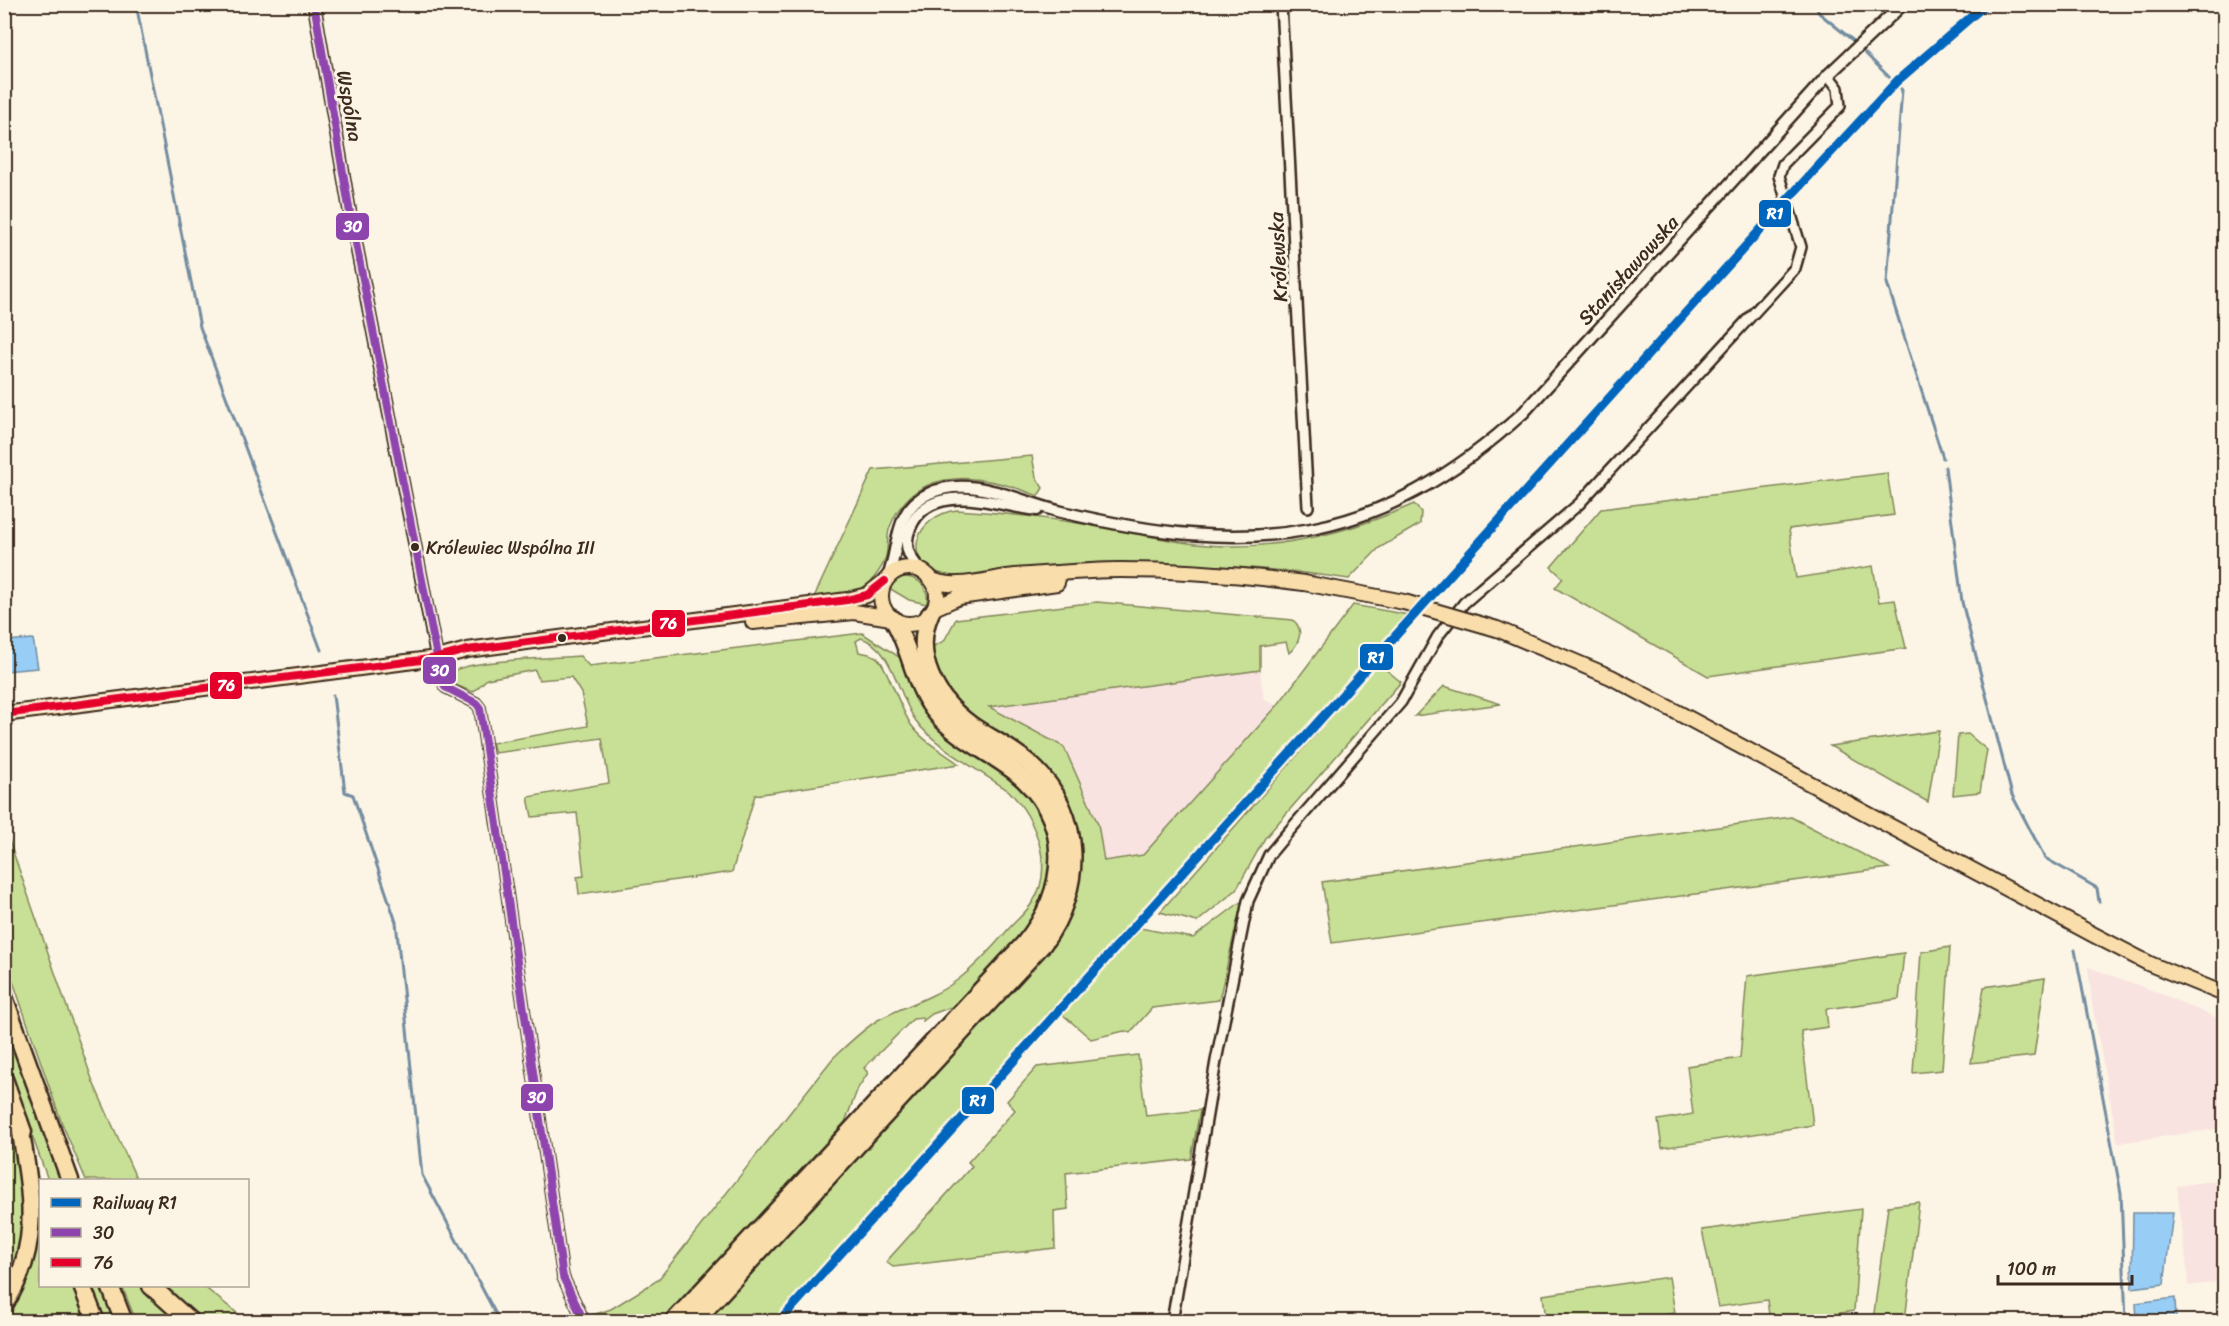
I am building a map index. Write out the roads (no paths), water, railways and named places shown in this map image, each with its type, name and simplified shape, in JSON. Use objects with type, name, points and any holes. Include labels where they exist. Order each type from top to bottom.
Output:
[{"type":"highway","points":[[694,1322],[1043,944],[1067,902],[1072,878],[1073,854],[1069,826],[1059,802],[1046,781],[1030,764],[969,723],[945,700],[925,660],[925,628],[932,611]]},
{"type":"highway","points":[[673,1322],[1024,944],[1044,915],[1053,894],[1059,865],[1057,844],[1052,822],[1043,804],[1023,779],[953,731],[932,708],[917,683],[903,636],[892,619]]},
{"type":"highway","points":[[4,997],[70,1179]]},
{"type":"highway","points":[[4,1079],[42,1179]]},
{"type":"highway","points":[[4,1305],[22,1272],[32,1230],[32,1200],[20,1121]]},
{"type":"highway","points":[[49,1123],[79,1179]]},
{"type":"highway","points":[[82,1287],[96,1322]]},
{"type":"highway","points":[[110,1287],[124,1322]]},
{"type":"highway","points":[[153,1287],[191,1322]]},
{"type":"main road","points":[[4,714],[437,658],[467,650],[857,599],[867,595],[887,579],[909,568],[936,582],[954,583],[1120,570],[1194,573],[1304,583],[1404,602],[1497,629],[1611,677],[2094,935],[2159,968],[2224,994]]},
{"type":"main road","points":[[437,658],[459,660],[714,626],[844,612],[871,613],[912,624],[958,597],[1022,587],[1194,573]]},
{"type":"main road","points":[[926,575],[936,596],[932,611]]},
{"type":"main road","points":[[887,579],[881,600],[892,619]]},
{"type":"street","name":"Wspólna","points":[[314,4],[350,213],[437,658]]},
{"type":"street","name":"Królewska","points":[[1281,4],[1308,507]]},
{"type":"street","name":"Stanisławowska","points":[[1060,512],[1154,530],[1221,537],[1281,534],[1350,520],[1420,490],[1455,469],[1524,412],[1828,75],[1857,45],[1903,4]]},
{"type":"street","points":[[1172,1322],[1227,1004],[1248,901],[1269,855],[1401,702],[1438,636],[1464,603],[1580,504],[1795,268],[1801,247],[1779,176],[1783,164],[1840,106],[1838,88],[1828,75]]},
{"type":"street","points":[[887,579],[902,519],[919,499],[933,492],[951,488],[977,489],[1060,512]]},
{"type":"street","points":[[926,575],[909,556],[906,541],[917,517],[935,503],[963,498],[1060,512]]},
{"type":"street","points":[[437,658],[445,687],[476,703],[480,708],[563,1277],[582,1317]]},
{"type":"water","points":[[33,639],[38,668],[5,671],[5,641]]},
{"type":"water","points":[[2133,1213],[2173,1213],[2164,1284],[2132,1288]]},
{"type":"water","points":[[2175,1298],[2176,1321],[2137,1321],[2136,1303]]},
{"type":"waterway","points":[[136,4],[200,327],[321,650]]},
{"type":"waterway","points":[[1815,4],[1819,13],[1856,43]]},
{"type":"waterway","points":[[1860,48],[1902,90],[1887,283],[1943,458]]},
{"type":"waterway","points":[[1945,467],[1962,602],[2012,795],[2045,858],[2097,888],[2099,902]]},
{"type":"waterway","points":[[333,695],[345,792],[353,795],[396,922],[422,1175],[500,1322]]},
{"type":"waterway","points":[[2075,950],[2121,1193],[2126,1322]]},
{"type":"rail line","name":"R1","points":[[779,1322],[1787,200],[1897,81],[1986,4]]},
{"type":"place","name":"Królewiec Wspólna III","points":[[415,547]]}]
